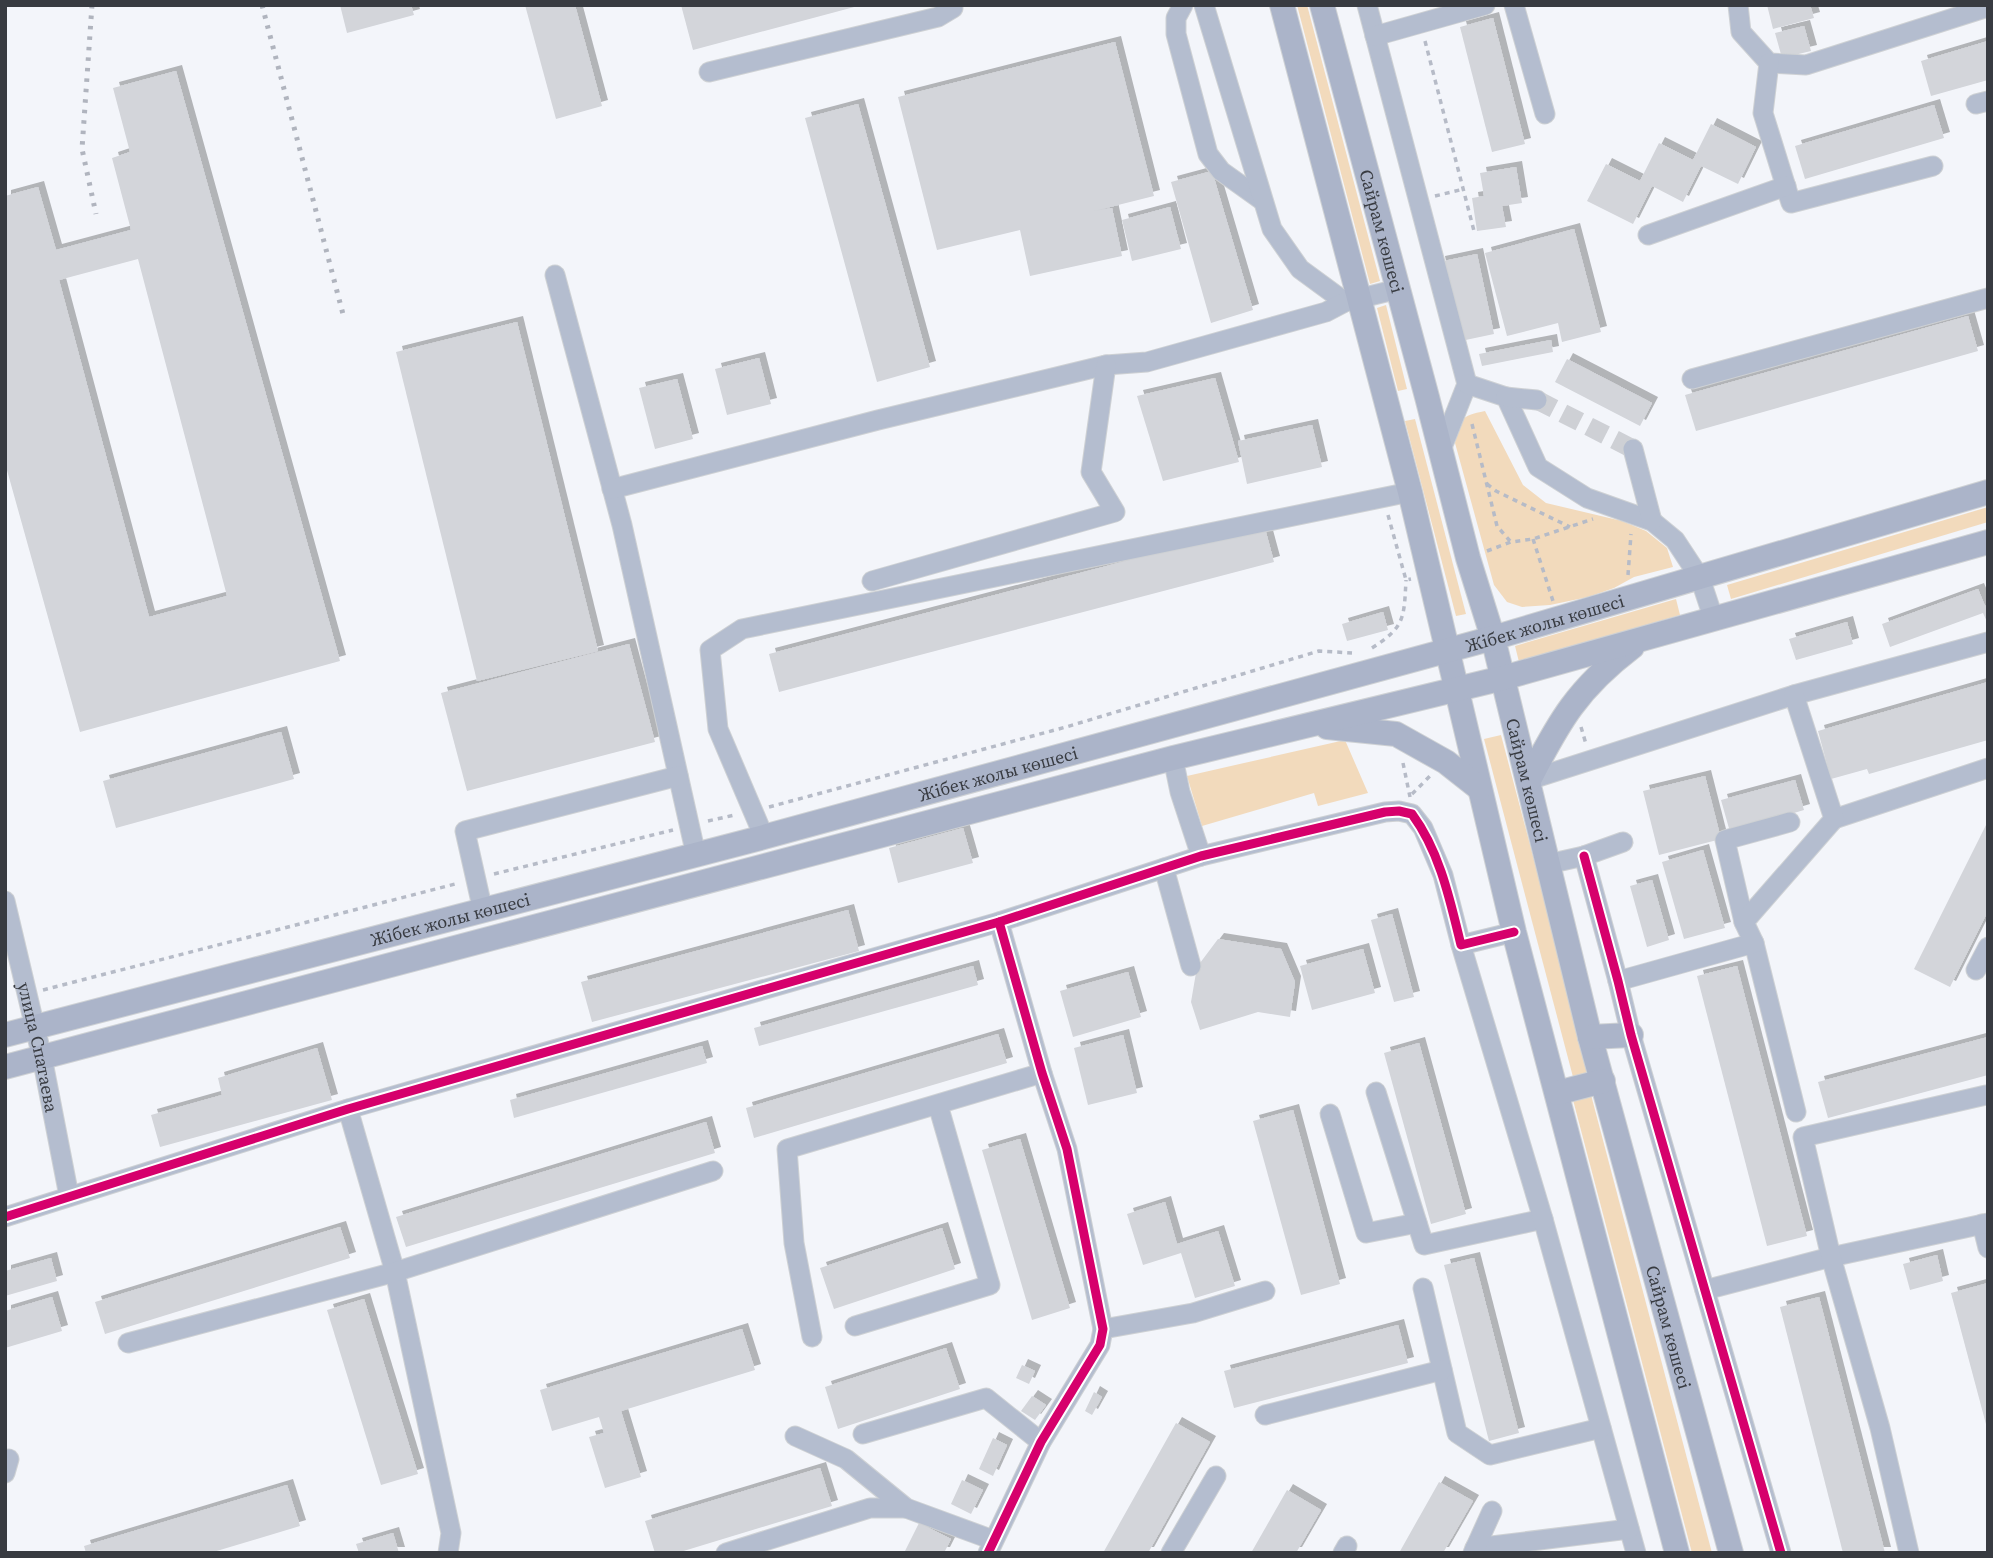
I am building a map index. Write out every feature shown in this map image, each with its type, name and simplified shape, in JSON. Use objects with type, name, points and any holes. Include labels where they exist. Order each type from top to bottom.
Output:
[{"type":"main road","points":[[1282,5],[1352,301],[1388,409],[1410,492],[1514,932],[1677,1553]]},
{"type":"main road","name":"Сайрам көшесі","points":[[1322,5],[1468,558],[1493,638],[1590,1037],[1731,1553]]},
{"type":"main road","points":[[1388,409],[1427,397]]},
{"type":"main road","name":"Жібек жолы көшесі","points":[[5,1035],[764,837],[1493,638],[1988,492]]},
{"type":"main road","name":"Жібек жолы көшесі","points":[[5,1067],[1173,758],[1503,678],[1988,542]]},
{"type":"main road","points":[[1529,780],[1558,723],[1580,693],[1610,664],[1642,640]]},
{"type":"main road","points":[[1308,725],[1396,734],[1446,762],[1479,788]]},
{"type":"main road","points":[[1590,1037],[1630,1035]]},
{"type":"main road","points":[[1557,1093],[1603,1081]]},
{"type":"street","points":[[709,72],[938,17],[953,8],[952,5]]},
{"type":"street","points":[[1183,5],[1177,18],[1176,34],[1208,153],[1221,171],[1263,201]]},
{"type":"street","points":[[1204,5],[1272,229],[1300,269],[1352,301]]},
{"type":"street","points":[[1367,5],[1466,384],[1441,450]]},
{"type":"street","points":[[1375,36],[1485,5]]},
{"type":"street","points":[[1514,5],[1545,114]]},
{"type":"street","points":[[1738,5],[1741,32],[1769,63],[1807,65],[1988,6]]},
{"type":"street","points":[[1769,63],[1763,113],[1791,203],[1933,166]]},
{"type":"street","points":[[1648,235],[1786,186]]},
{"type":"street","points":[[555,275],[612,489],[696,855]]},
{"type":"street","points":[[612,489],[878,420],[1106,365],[1147,362],[1398,289]]},
{"type":"street","points":[[1692,379],[1988,298]]},
{"type":"street","points":[[872,581],[1115,512],[1091,472],[1106,365]]},
{"type":"street","points":[[1466,384],[1506,397],[1537,401]]},
{"type":"street","points":[[1506,397],[1538,467],[1587,498],[1652,521],[1675,540],[1700,578],[1714,620]]},
{"type":"street","points":[[1633,449],[1652,521]]},
{"type":"street","points":[[764,837],[718,729],[710,650],[742,629],[1410,492]]},
{"type":"street","points":[[1529,780],[1794,695],[1988,642]]},
{"type":"street","points":[[1794,695],[1833,819]]},
{"type":"street","points":[[1173,758],[1180,792],[1201,856]]},
{"type":"street","points":[[1744,922],[1833,819],[1988,768]]},
{"type":"street","points":[[483,911],[465,831],[678,776]]},
{"type":"street","points":[[5,1217],[348,1109],[999,922],[1201,856],[1385,812],[1399,811],[1412,814],[1423,828],[1443,874],[1636,1553]]},
{"type":"street","points":[[1790,822],[1725,840],[1744,922],[1754,943],[1796,1112]]},
{"type":"street","points":[[1548,864],[1584,856],[1623,842]]},
{"type":"street","points":[[1584,856],[1630,1035],[1781,1553]]},
{"type":"street","points":[[1164,868],[1191,966]]},
{"type":"street","name":"улица Спатаева","points":[[5,901],[42,1057],[69,1196]]},
{"type":"street","points":[[795,1436],[846,1459],[905,1508],[991,1549],[1041,1442],[1100,1345],[1103,1329],[1067,1149],[1042,1073],[999,922]]},
{"type":"street","points":[[1461,945],[1514,932]]},
{"type":"street","points":[[1618,981],[1754,943]]},
{"type":"street","points":[[1976,970],[1988,947]]},
{"type":"street","points":[[812,1337],[794,1243],[787,1149],[1042,1073]]},
{"type":"street","points":[[1376,1093],[1424,1245],[1543,1219]]},
{"type":"street","points":[[1909,1553],[1880,1428],[1831,1257],[1803,1137],[1986,1095]]},
{"type":"street","points":[[855,1326],[990,1285],[938,1105]]},
{"type":"street","points":[[348,1109],[395,1272],[452,1534],[448,1553]]},
{"type":"street","points":[[1330,1114],[1366,1233],[1417,1223]]},
{"type":"street","points":[[128,1343],[395,1272],[713,1171]]},
{"type":"street","points":[[1705,1290],[1831,1257],[1985,1223],[1988,1248]]},
{"type":"street","points":[[1423,1288],[1457,1433],[1490,1455],[1601,1428]]},
{"type":"street","points":[[1103,1329],[1193,1313],[1265,1291]]},
{"type":"street","points":[[1265,1415],[1442,1370]]},
{"type":"street","points":[[863,1434],[986,1398],[1041,1442]]},
{"type":"street","points":[[1171,1553],[1216,1476]]},
{"type":"street","points":[[726,1553],[870,1508],[905,1508]]},
{"type":"street","points":[[1474,1550],[1492,1511]]},
{"type":"street","points":[[1474,1550],[1629,1529]]},
{"type":"path","points":[[1421,24],[1474,231]]},
{"type":"path","points":[[1418,200],[1464,189]]},
{"type":"path","points":[[1471,422],[1497,526],[1511,542]]},
{"type":"path","points":[[1487,484],[1496,491],[1572,527]]},
{"type":"path","points":[[1616,578],[1629,575],[1631,530]]},
{"type":"shaded area","points":[[1297,5],[1307,5],[1380,281],[1370,284]]},
{"type":"shaded area","points":[[1386,305],[1407,389],[1398,391],[1377,308]]},
{"type":"shaded area","points":[[1485,411],[1523,485],[1546,503],[1622,521],[1646,531],[1667,548],[1673,567],[1634,577],[1614,588],[1588,597],[1550,605],[1522,607],[1507,602],[1494,585],[1455,443],[1462,420]]},
{"type":"shaded area","points":[[1415,419],[1466,614],[1456,616],[1405,421]]},
{"type":"shaded area","points":[[1988,507],[1988,522],[1731,599],[1727,585]]},
{"type":"shaded area","points":[[1676,599],[1680,615],[1519,662],[1515,646]]},
{"type":"shaded area","points":[[1501,735],[1590,1072],[1573,1077],[1484,739]]},
{"type":"shaded area","points":[[1345,740],[1368,793],[1318,806],[1314,793],[1202,826],[1187,776]]},
{"type":"shaded area","points":[[1590,1091],[1712,1553],[1692,1553],[1572,1096]]},
{"type":"building","points":[[340,5],[411,5],[414,15],[347,33]]},
{"type":"building","points":[[525,5],[575,5],[602,106],[556,119]]},
{"type":"building","points":[[681,5],[858,5],[858,6],[693,50]]},
{"type":"building","points":[[1767,5],[1810,5],[1814,18],[1773,29]]},
{"type":"building","points":[[1493,18],[1525,144],[1492,152],[1460,27]]},
{"type":"building","points":[[1804,26],[1811,51],[1782,58],[1775,33]]},
{"type":"building","points":[[1988,41],[1988,80],[1931,96],[1921,61]]},
{"type":"building","points":[[1115,42],[1154,196],[1094,211],[1112,208],[1122,256],[1030,276],[1020,230],[937,250],[898,97]]},
{"type":"building","points":[[176,71],[340,661],[80,732],[5,463],[5,196],[38,187],[56,250],[131,230],[112,158],[130,152],[113,88]],"holes":[[[138,259],[227,596],[149,617],[59,280]]]},
{"type":"building","points":[[858,104],[930,367],[877,382],[805,118]]},
{"type":"building","points":[[1934,105],[1944,138],[1805,179],[1795,146]]},
{"type":"building","points":[[1711,124],[1756,147],[1738,184],[1701,166],[1683,202],[1652,186],[1633,224],[1587,201],[1606,164],[1640,181],[1659,143],[1693,160]]},
{"type":"building","points":[[1516,167],[1522,203],[1502,206],[1506,227],[1477,231],[1472,198],[1484,196],[1480,173]]},
{"type":"building","points":[[1212,171],[1253,310],[1211,323],[1171,182]]},
{"type":"building","points":[[1170,207],[1181,249],[1132,261],[1122,220]]},
{"type":"building","points":[[1574,229],[1601,332],[1562,342],[1558,323],[1507,336],[1485,253]]},
{"type":"building","points":[[1477,254],[1494,334],[1456,342],[1439,262]]},
{"type":"building","points":[[1968,316],[1978,351],[1696,431],[1685,395]]},
{"type":"building","points":[[517,322],[598,651],[477,681],[396,352]]},
{"type":"building","points":[[1551,340],[1553,352],[1482,366],[1479,354]]},
{"type":"building","points":[[759,358],[771,404],[727,415],[715,369]]},
{"type":"building","points":[[1567,359],[1652,403],[1640,426],[1555,382]]},
{"type":"building","points":[[1215,378],[1239,462],[1163,481],[1137,396]]},
{"type":"building","points":[[677,379],[693,439],[655,449],[639,388]]},
{"type":"building","points":[[1312,425],[1322,467],[1247,484],[1238,441]]},
{"type":"building","points":[[1264,525],[1274,562],[779,692],[769,654]]},
{"type":"building","points":[[1978,589],[1985,606],[1988,605],[1988,624],[1983,613],[1890,647],[1882,624]]},
{"type":"building","points":[[1383,612],[1388,630],[1347,641],[1342,624]]},
{"type":"building","points":[[1847,622],[1853,644],[1796,660],[1789,639]]},
{"type":"building","points":[[629,644],[655,742],[467,791],[441,693]]},
{"type":"building","points":[[1988,682],[1988,740],[1869,774],[1867,769],[1831,779],[1818,731]]},
{"type":"building","points":[[281,732],[294,779],[116,828],[103,781]]},
{"type":"building","points":[[1705,776],[1721,839],[1659,855],[1643,791]]},
{"type":"building","points":[[1795,780],[1804,810],[1730,832],[1721,800]]},
{"type":"building","points":[[1988,821],[1988,911],[1950,987],[1914,969]]},
{"type":"building","points":[[963,828],[973,863],[898,883],[889,848]]},
{"type":"building","points":[[1703,850],[1725,928],[1684,939],[1662,862]]},
{"type":"building","points":[[1652,880],[1669,940],[1647,947],[1630,886]]},
{"type":"building","points":[[848,910],[859,951],[592,1022],[581,982]]},
{"type":"building","points":[[1392,914],[1414,997],[1394,1002],[1371,920]]},
{"type":"building","points":[[1218,939],[1281,949],[1295,982],[1290,1017],[1258,1012],[1200,1030],[1191,1002],[1197,967]]},
{"type":"building","points":[[1363,949],[1375,993],[1312,1010],[1300,966]]},
{"type":"building","points":[[973,966],[978,985],[759,1046],[754,1028]]},
{"type":"building","points":[[1737,966],[1807,1236],[1767,1246],[1697,976]]},
{"type":"building","points":[[1128,972],[1141,1017],[1073,1037],[1060,991]]},
{"type":"building","points":[[998,1034],[1007,1063],[754,1138],[746,1108]]},
{"type":"building","points":[[1123,1035],[1137,1093],[1088,1105],[1074,1048]]},
{"type":"building","points":[[1988,1037],[1988,1075],[1828,1118],[1818,1082]]},
{"type":"building","points":[[1419,1043],[1466,1214],[1431,1224],[1384,1053]]},
{"type":"building","points":[[702,1046],[707,1063],[514,1118],[510,1100]]},
{"type":"building","points":[[317,1048],[332,1100],[160,1147],[151,1115],[222,1095],[218,1078]]},
{"type":"building","points":[[1293,1110],[1340,1284],[1301,1295],[1253,1121]]},
{"type":"building","points":[[706,1122],[715,1153],[406,1247],[396,1217]]},
{"type":"building","points":[[1020,1139],[1070,1308],[1032,1320],[982,1150]]},
{"type":"building","points":[[1165,1202],[1177,1244],[1218,1231],[1235,1286],[1195,1298],[1181,1253],[1143,1265],[1127,1214]]},
{"type":"building","points":[[340,1227],[350,1258],[105,1334],[95,1302]]},
{"type":"building","points":[[942,1228],[955,1269],[834,1309],[820,1268]]},
{"type":"building","points":[[1937,1255],[1943,1281],[1910,1290],[1903,1264]]},
{"type":"building","points":[[51,1258],[57,1281],[5,1296],[5,1271]]},
{"type":"building","points":[[1474,1258],[1519,1433],[1489,1441],[1444,1265]]},
{"type":"building","points":[[1988,1283],[1988,1428],[1987,1428],[1951,1293]]},
{"type":"building","points":[[52,1297],[62,1331],[5,1348],[5,1311]]},
{"type":"building","points":[[1819,1297],[1885,1553],[1843,1553],[1780,1307]]},
{"type":"building","points":[[364,1299],[418,1474],[381,1485],[327,1310]]},
{"type":"building","points":[[1398,1325],[1408,1363],[1234,1408],[1224,1371]]},
{"type":"building","points":[[742,1329],[755,1370],[621,1411],[641,1477],[605,1488],[589,1437],[604,1433],[599,1417],[552,1431],[540,1390]]},
{"type":"building","points":[[946,1348],[960,1389],[838,1429],[825,1387]]},
{"type":"building","points":[[1022,1365],[1035,1371],[1029,1384],[1016,1378]]},
{"type":"building","points":[[1094,1392],[1102,1397],[1092,1415],[1085,1411]]},
{"type":"building","points":[[1032,1396],[1046,1405],[1035,1420],[1021,1411]]},
{"type":"building","points":[[1176,1423],[1210,1442],[1148,1553],[1103,1553]]},
{"type":"building","points":[[993,1438],[1007,1445],[993,1476],[979,1469]]},
{"type":"building","points":[[820,1468],[832,1506],[677,1553],[655,1553],[645,1521]]},
{"type":"building","points":[[962,1480],[983,1490],[971,1514],[951,1504]]},
{"type":"building","points":[[1439,1482],[1473,1501],[1443,1553],[1399,1553]]},
{"type":"building","points":[[287,1485],[300,1526],[210,1553],[86,1553],[84,1546]]},
{"type":"building","points":[[1287,1490],[1321,1510],[1296,1553],[1251,1553]]},
{"type":"building","points":[[919,1523],[951,1539],[944,1553],[904,1553]]},
{"type":"building","points":[[393,1533],[399,1553],[359,1553],[356,1544]]},
{"type":"tunnel","points":[[1537,400],[1633,449]]},
{"type":"railway","points":[[92,5],[82,149],[96,214]]},
{"type":"railway","points":[[262,5],[344,318]]},
{"type":"cycle path","points":[[5,1217],[348,1109],[999,922],[1201,856],[1385,812],[1412,814],[1422,829],[1443,877],[1461,945],[1514,932]]},
{"type":"cycle path","points":[[1584,856],[1631,1035],[1781,1553]]},
{"type":"cycle path","points":[[988,1553],[1041,1442],[1100,1345],[1103,1329],[1067,1149],[1042,1073],[999,922]]}]
